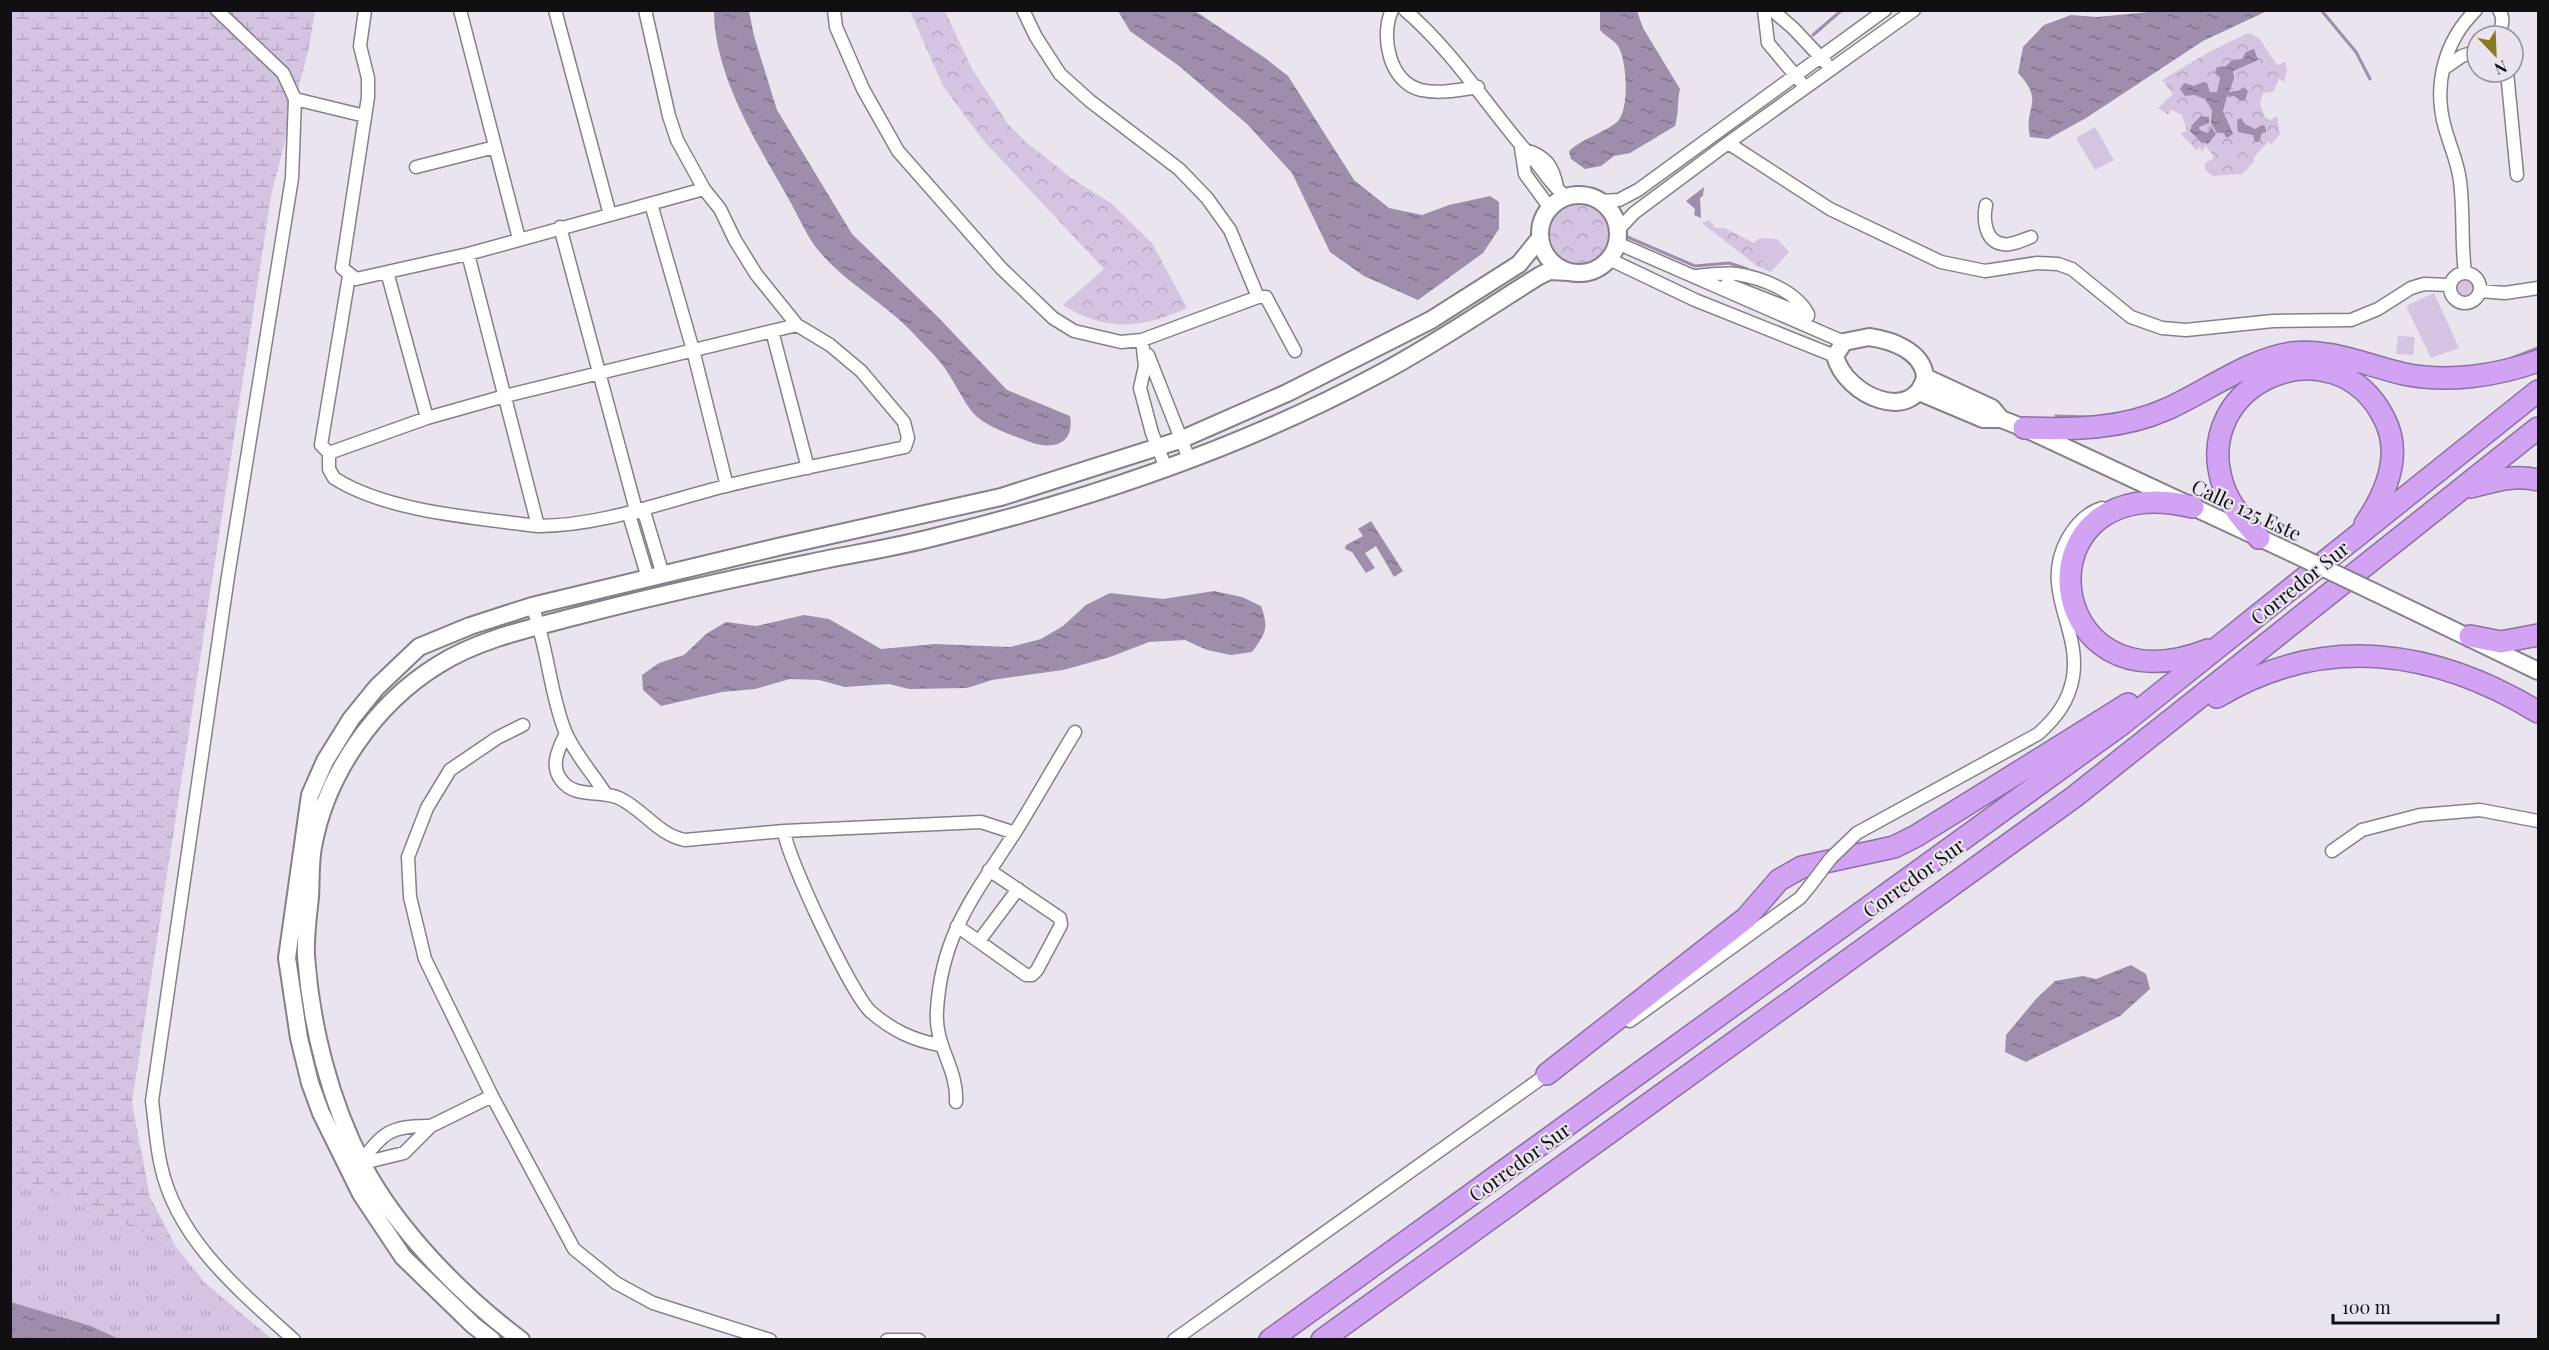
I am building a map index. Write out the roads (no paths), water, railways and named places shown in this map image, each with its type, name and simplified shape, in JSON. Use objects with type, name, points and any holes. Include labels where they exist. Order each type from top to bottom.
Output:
[{"type":"highway","points":[[2024,428],[2080,428],[2138,420],[2166,409],[2261,362],[2290,353],[2317,353],[2406,374],[2444,378],[2488,374],[2538,361]]},
{"type":"highway","points":[[2259,538],[2236,510],[2224,487],[2218,460],[2221,433],[2229,412],[2249,388],[2281,372],[2308,369],[2332,372],[2359,386],[2381,411],[2391,434],[2393,459],[2386,485],[2356,537]]},
{"type":"highway","name":"Corredor Sur","points":[[1270,1340],[2043,783],[2197,665],[2538,391]]},
{"type":"highway","name":"Corredor Sur","points":[[1322,1340],[2074,797],[2538,428]]},
{"type":"highway","points":[[2462,490],[2502,478],[2525,477],[2538,480]]},
{"type":"highway","points":[[2193,507],[2158,501],[2128,504],[2108,512],[2094,522],[2082,536],[2075,551],[2070,586],[2073,603],[2086,628],[2109,651],[2137,661],[2175,659],[2223,644]]},
{"type":"highway","points":[[2470,636],[2501,642],[2538,635]]},
{"type":"highway","points":[[2150,737],[2251,679],[2310,661],[2350,656],[2394,657],[2438,666],[2497,688],[2538,712]]},
{"type":"highway","points":[[1547,1074],[1746,918],[1788,874],[1813,864],[1893,847],[1916,836],[2132,701],[2197,665]]},
{"type":"street","points":[[217,10],[283,73],[295,99],[292,178],[227,588],[152,1101],[161,1166],[175,1208],[201,1247],[235,1286],[294,1340]]},
{"type":"street","points":[[365,10],[360,46],[368,78],[365,116],[342,268],[349,276],[356,279],[468,254],[704,189]]},
{"type":"street","points":[[460,10],[519,239]]},
{"type":"street","points":[[555,10],[610,214]]},
{"type":"street","points":[[349,276],[321,445],[329,453],[329,469],[334,478],[398,503],[436,513],[538,526],[565,526],[727,486],[905,447],[908,438],[904,422],[861,371],[830,345],[797,325],[756,274],[735,240],[720,209],[704,189],[678,140],[669,116],[645,10]]},
{"type":"street","points":[[834,10],[836,27],[863,88],[898,151],[1001,268],[1053,318],[1074,331],[1121,342],[1142,340],[1258,297],[1266,297],[1272,304],[1295,351]]},
{"type":"street","points":[[1023,10],[1036,37],[1060,74],[1090,101],[1179,169],[1207,198],[1230,230],[1258,297]]},
{"type":"street","points":[[1392,10],[1386,22],[1386,44],[1391,61],[1400,75],[1418,90],[1440,92],[1478,87]]},
{"type":"street","points":[[1405,10],[1435,36],[1478,87],[1521,148],[1525,174],[1550,208]]},
{"type":"street","points":[[1764,10],[1768,43],[1794,76],[1806,86]]},
{"type":"street","points":[[1772,10],[1822,57],[1830,69]]},
{"type":"street","points":[[1600,201],[1619,200],[1638,190],[1885,10]]},
{"type":"street","points":[[520,1340],[414,1241],[354,1165],[326,1069],[306,954],[313,848],[326,802],[366,729],[394,699],[447,660],[475,646],[540,625],[634,601],[931,538],[1045,508],[1166,468],[1274,425],[1376,376],[1549,271],[1588,272],[1609,260],[1618,237],[1634,213],[1728,142],[1914,10]]},
{"type":"street","points":[[2465,273],[2461,240],[2463,219],[2460,179],[2441,111],[2440,84],[2445,52],[2467,19],[2476,10]]},
{"type":"street","points":[[2499,10],[2503,16],[2502,24]]},
{"type":"street","points":[[2443,69],[2465,55]]},
{"type":"street","points":[[2508,84],[2517,175]]},
{"type":"street","points":[[295,99],[365,116]]},
{"type":"street","points":[[1728,142],[1830,209],[1941,262],[1985,271],[2037,263],[2058,264],[2072,269],[2131,317],[2162,328],[2186,330],[2273,321],[2351,320],[2378,309],[2411,288],[2424,284],[2450,285]]},
{"type":"street","points":[[416,167],[495,147]]},
{"type":"street","points":[[1521,148],[1542,155],[1554,170],[1562,194]]},
{"type":"street","points":[[1562,194],[1590,196],[1600,201],[1615,219],[1618,237]]},
{"type":"street","points":[[1562,194],[1550,208],[1540,227],[1540,237],[1549,260],[1569,272]]},
{"type":"street","points":[[651,204],[693,350],[727,486]]},
{"type":"street","points":[[1986,205],[1984,213],[1987,230],[1992,240],[2004,245],[2031,237]]},
{"type":"street","points":[[560,227],[636,510]]},
{"type":"street","points":[[492,1340],[473,1325],[403,1257],[310,1083],[299,1038],[287,958],[310,795],[325,761],[351,719],[377,687],[419,647],[470,626],[532,606],[1001,497],[1180,440],[1287,393],[1431,320],[1519,264],[1540,237]]},
{"type":"street","points":[[1618,237],[1697,276],[1790,294],[1802,304],[1815,330]]},
{"type":"street","points":[[468,254],[538,526]]},
{"type":"street","points":[[1609,260],[1777,333],[1839,349],[1869,337],[1897,344],[1920,363],[1922,385],[1908,398],[1894,401],[1866,395],[1843,375],[1839,349],[1815,330],[1733,284],[1697,276]]},
{"type":"street","points":[[387,272],[427,418]]},
{"type":"street","points":[[2465,273],[2477,278],[2480,291],[2473,301],[2462,303],[2452,297],[2450,285],[2453,278],[2465,273]]},
{"type":"street","points":[[1722,311],[1733,284]]},
{"type":"street","points":[[2480,291],[2505,293],[2538,288]]},
{"type":"street","points":[[329,453],[427,418],[505,396],[797,325]]},
{"type":"street","points":[[772,331],[808,468]]},
{"type":"street","points":[[1142,340],[1189,459]]},
{"type":"street","points":[[1142,340],[1145,366],[1140,387],[1166,468]]},
{"type":"street","name":"Calle 125 Este","points":[[1922,385],[1992,408],[2001,419],[2470,636],[2538,671]]},
{"type":"street","points":[[1174,1340],[1547,1074],[1663,999],[1800,898],[1831,858],[1857,833],[2038,734],[2063,706],[2073,675],[2073,654],[2058,592],[2059,560],[2064,545],[2082,520],[2105,506],[2128,504]]},
{"type":"street","points":[[636,510],[645,514],[656,576]]},
{"type":"street","points":[[532,606],[540,625],[549,678],[566,733],[605,793]]},
{"type":"street","points":[[523,725],[497,738],[450,770],[427,808],[408,857],[410,897],[425,959],[492,1096],[574,1249],[616,1283],[652,1303],[770,1340]]},
{"type":"street","points":[[956,1102],[953,1073],[940,1045],[936,1012],[941,972],[957,926],[1075,732]]},
{"type":"street","points":[[566,733],[556,755],[557,772],[562,782],[571,789],[605,793],[632,806],[673,838],[685,840],[784,831],[981,822],[1015,833]]},
{"type":"street","points":[[2332,851],[2362,830],[2420,815],[2480,810],[2538,821]]},
{"type":"street","points":[[784,831],[789,856],[853,986],[869,1010],[899,1033],[940,1045]]},
{"type":"street","points":[[957,926],[1026,975],[1032,975],[1037,970],[1061,925],[1054,914],[989,870]]},
{"type":"street","points":[[979,941],[1018,890]]},
{"type":"street","points":[[354,1165],[404,1153],[431,1126],[492,1096]]},
{"type":"street","points":[[354,1165],[378,1138],[391,1130],[406,1125],[431,1126]]},
{"type":"street","points":[[887,1340],[918,1340]]},
{"type":"water","points":[[714,11],[749,11],[754,36],[777,110],[852,234],[939,318],[1007,390],[1070,416],[1071,426],[1065,439],[1054,445],[1038,444],[1000,430],[978,418],[969,408],[944,367],[913,333],[840,273],[818,250],[763,155],[739,108],[721,59]]},
{"type":"water","points":[[1118,11],[1195,11],[1288,76],[1354,180],[1389,208],[1422,215],[1449,205],[1490,196],[1499,202],[1499,229],[1483,253],[1418,300],[1364,276],[1330,252],[1292,173],[1247,124],[1179,66],[1130,31]]},
{"type":"water","points":[[1600,11],[1637,11],[1643,28],[1680,89],[1675,126],[1630,153],[1614,156],[1601,166],[1585,169],[1571,159],[1569,151],[1617,122],[1624,107],[1626,85],[1621,53],[1618,46],[1600,30]]},
{"type":"water","points":[[2159,11],[2267,11],[2203,41],[2086,118],[2048,139],[2030,137],[2031,91],[2018,73],[2023,47],[2044,25],[2071,15],[2097,17]]},
{"type":"water","points":[[2254,49],[2258,60],[2233,71],[2234,78],[2229,92],[2238,91],[2244,87],[2248,91],[2245,100],[2241,101],[2234,96],[2228,97],[2228,93],[2223,111],[2233,134],[2227,138],[2223,133],[2217,133],[2211,123],[2212,110],[2205,99],[2194,95],[2185,96],[2180,89],[2184,83],[2194,86],[2203,82],[2207,83],[2210,92],[2217,92],[2220,78],[2215,72],[2217,67],[2226,66],[2232,60],[2242,59],[2246,52]]},
{"type":"water","points":[[2201,116],[2209,117],[2209,123],[2199,127],[2200,130],[2208,133],[2211,127],[2216,134],[2208,144],[2201,142],[2190,131],[2192,125]]},
{"type":"water","points":[[2241,118],[2245,124],[2255,129],[2262,125],[2265,126],[2266,132],[2262,133],[2259,142],[2255,142],[2253,135],[2238,132],[2237,120]]},
{"type":"water","points":[[1704,187],[1703,196],[1700,198],[1701,218],[1694,215],[1695,209],[1686,201]]},
{"type":"water","points":[[1371,521],[1403,571],[1394,577],[1376,546],[1365,553],[1375,568],[1366,573],[1352,552],[1345,549],[1346,545],[1363,536],[1358,529]]},
{"type":"water","points":[[1214,591],[1242,597],[1261,606],[1265,630],[1252,652],[1231,655],[1207,650],[1185,640],[1149,642],[1110,657],[1063,670],[992,680],[967,688],[909,689],[889,684],[845,687],[819,680],[790,679],[755,689],[722,692],[661,706],[643,690],[642,675],[659,663],[684,655],[706,634],[726,622],[756,626],[804,615],[829,619],[881,649],[935,644],[1010,647],[1041,639],[1063,626],[1086,605],[1110,593],[1163,599]]},
{"type":"water","points":[[2131,965],[2146,974],[2150,989],[2120,1016],[2026,1062],[2005,1052],[2006,1035],[2036,999],[2055,981],[2083,976],[2096,979]]},
{"type":"water","points":[[11,1302],[91,1326],[119,1339],[11,1339]]},
{"type":"waterway","points":[[1813,35],[1842,10]]},
{"type":"waterway","points":[[2321,10],[2356,52],[2370,79]]},
{"type":"waterway","points":[[1625,236],[1695,266],[1729,263],[1747,269]]},
{"type":"waterway","points":[[2512,358],[2538,348]]},
{"type":"waterway","points":[[2056,416],[2090,417]]}]
